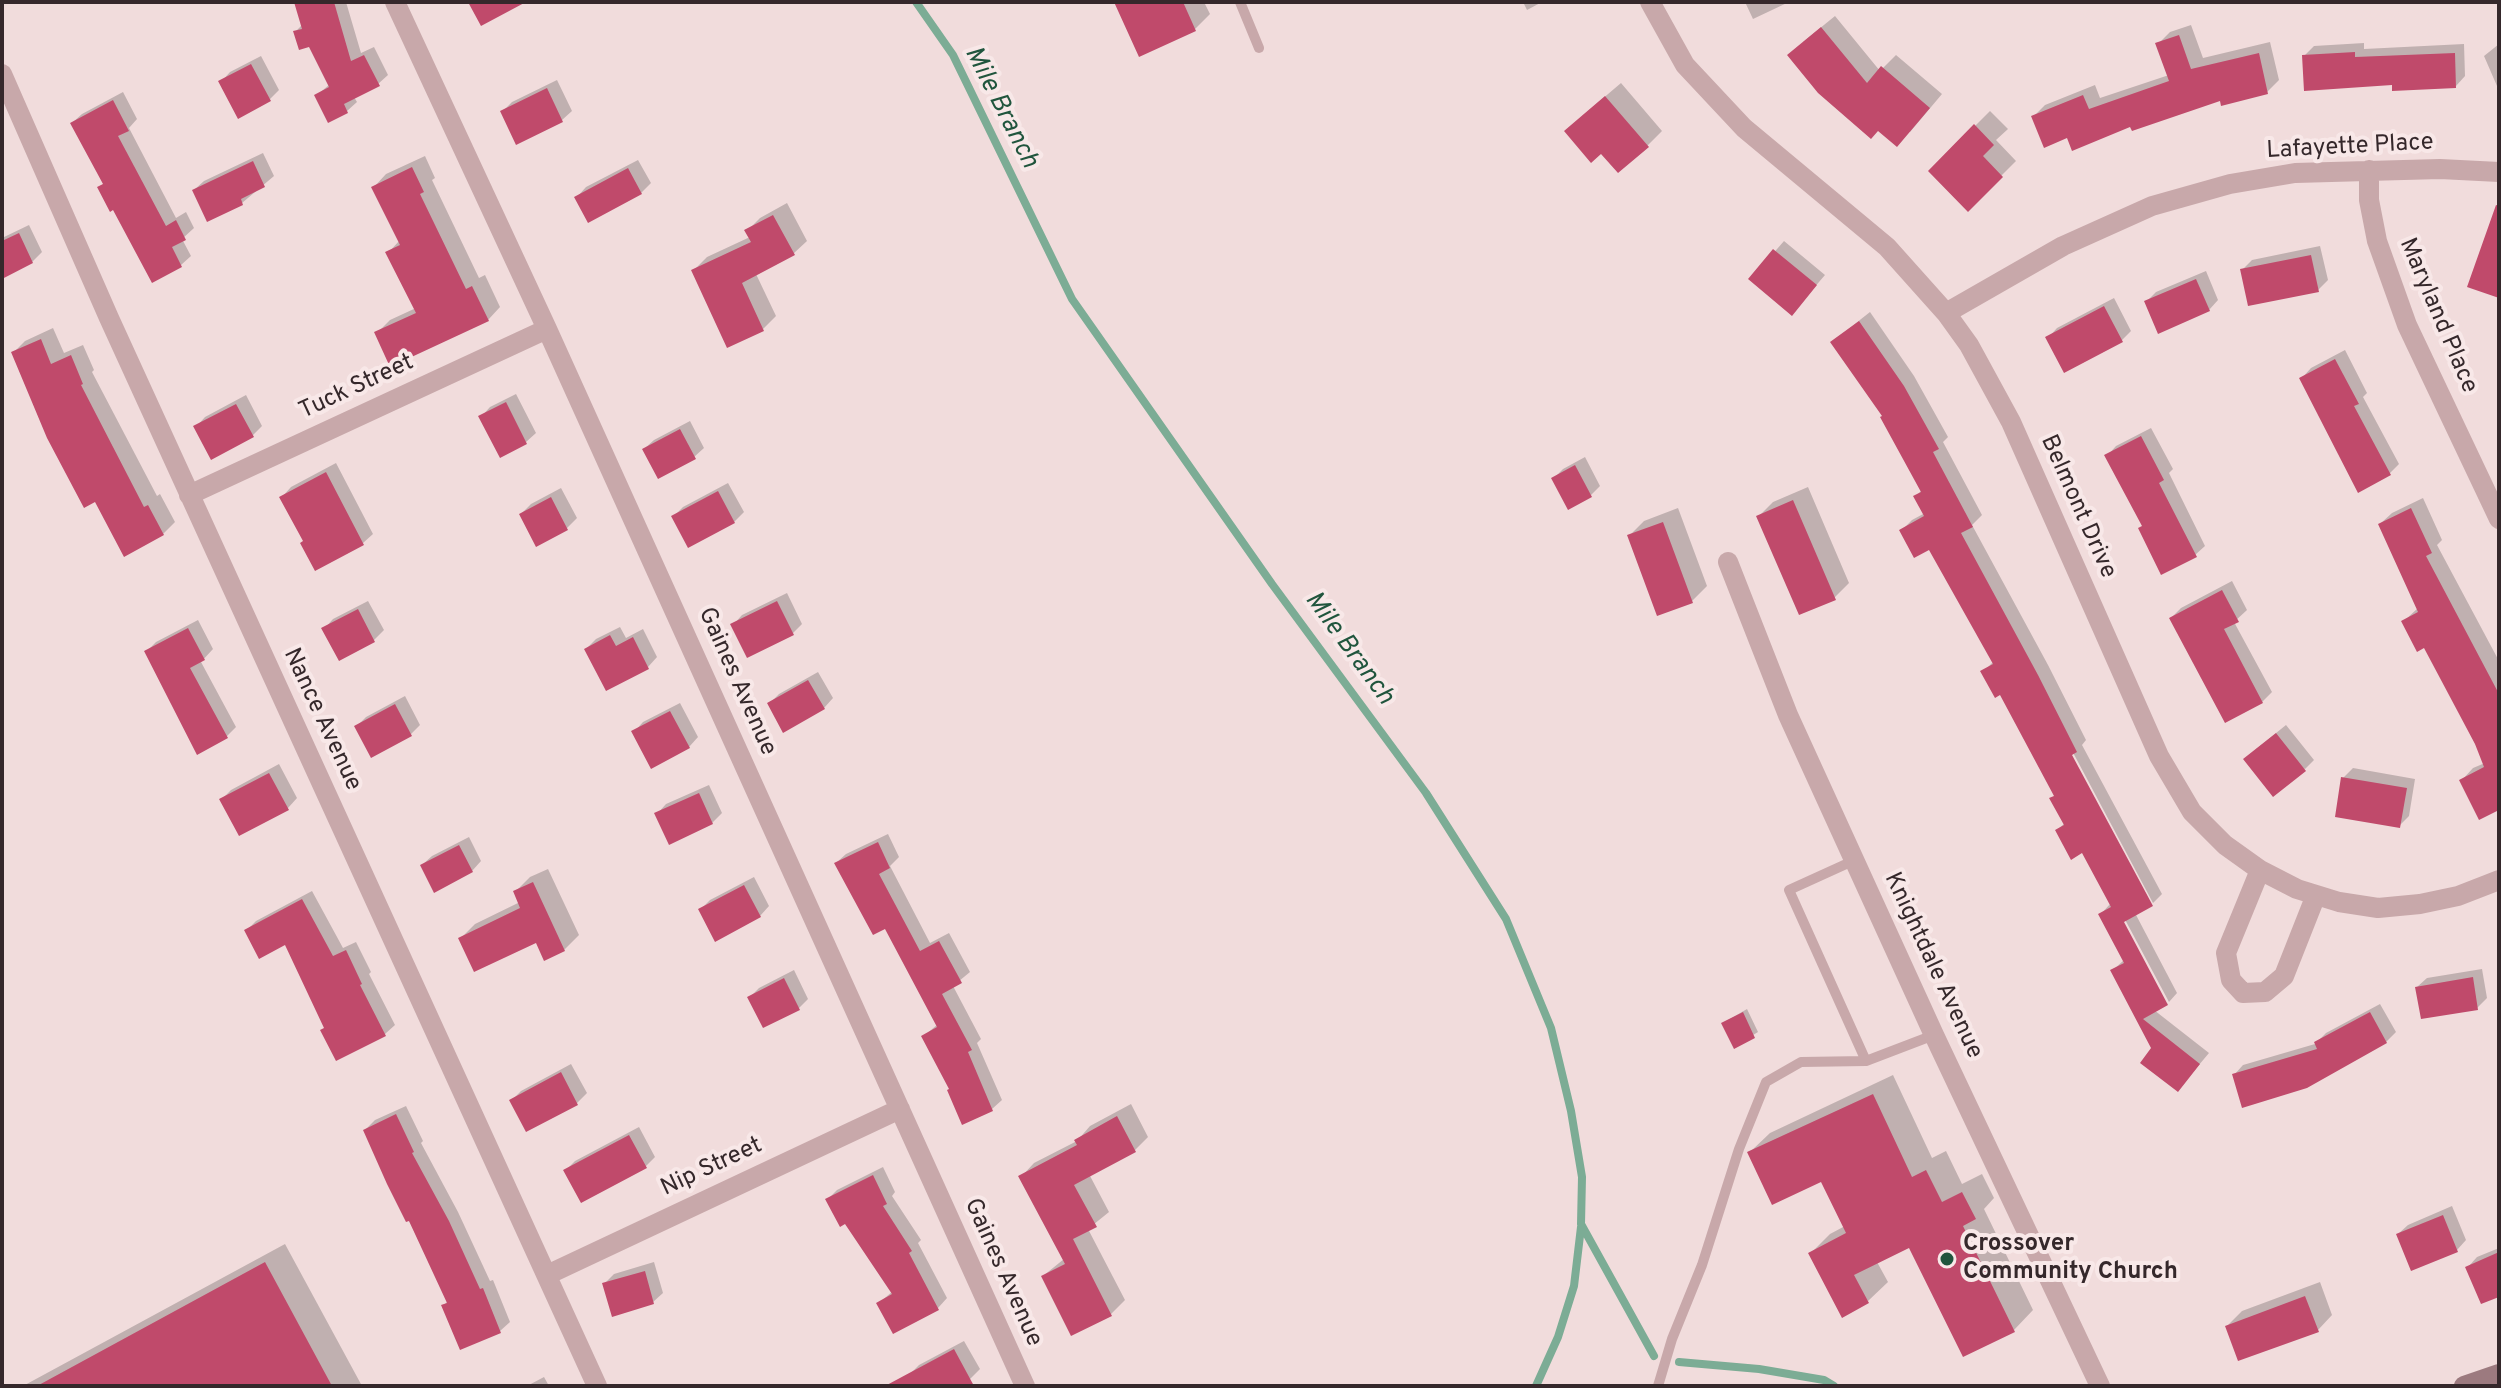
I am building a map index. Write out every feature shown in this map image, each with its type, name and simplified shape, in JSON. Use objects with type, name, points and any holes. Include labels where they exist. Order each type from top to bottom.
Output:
[{"type":"street","name":"Gaines Avenue","points":[[395,2],[547,329],[1025,1386]]},
{"type":"street","name":"Belmont Drive","points":[[1650,2],[1685,65],[1744,128],[1887,247],[1946,313],[1969,345],[2011,422],[2159,756],[2192,812],[2225,845],[2260,870],[2297,889],[2339,902],[2378,908],[2420,904],[2458,896],[2499,880]]},
{"type":"street","name":"Nance Avenue","points":[[2,74],[189,495],[597,1386]]},
{"type":"street","name":"Lafayette Place","points":[[1946,313],[2063,246],[2152,206],[2230,184],[2295,173],[2440,169],[2499,172]]},
{"type":"street","name":"Maryland Place","points":[[2369,170],[2369,200],[2377,241],[2402,311],[2499,519]]},
{"type":"street","name":"Tuck Street","points":[[189,495],[547,329]]},
{"type":"street","name":"Knightdale Avenue","points":[[1728,562],[1788,715],[1934,1035],[2100,1386]]},
{"type":"street","points":[[2260,870],[2226,953],[2231,980],[2243,993],[2265,992],[2284,976],[2316,895]]},
{"type":"street","name":"Nip Street","points":[[547,1275],[900,1109]]},
{"type":"street","points":[[2464,1386],[2499,1374]]},
{"type":"lane","points":[[1240,2],[1259,48]]},
{"type":"lane","points":[[1855,860],[1789,890],[1866,1061]]},
{"type":"lane","points":[[1658,1386],[1672,1339],[1702,1265],[1739,1149],[1766,1082],[1801,1062],[1866,1061],[1934,1035]]},
{"type":"building","points":[[294,2],[334,2],[351,61],[364,55],[380,86],[344,104],[348,113],[328,123],[314,95],[329,87],[309,47],[299,50],[293,31],[302,29]]},
{"type":"building","points":[[468,2],[526,2],[481,26]]},
{"type":"building","points":[[1114,2],[1183,2],[1196,31],[1139,57]]},
{"type":"building","points":[[1821,27],[1867,83],[1881,66],[1930,108],[1897,147],[1878,131],[1871,139],[1818,93],[1787,55]]},
{"type":"building","points":[[2179,35],[2191,69],[2259,53],[2268,94],[2221,106],[2220,101],[2132,131],[2130,127],[2072,151],[2067,138],[2044,148],[2031,116],[2083,95],[2089,109],[2169,81],[2155,43]]},
{"type":"building","points":[[2355,52],[2355,57],[2455,53],[2456,88],[2392,91],[2392,85],[2304,91],[2302,55]]},
{"type":"building","points":[[251,64],[271,101],[238,119],[218,81]]},
{"type":"building","points":[[547,88],[563,122],[516,145],[500,111]]},
{"type":"building","points":[[1605,96],[1649,147],[1618,173],[1601,154],[1591,163],[1564,131]]},
{"type":"building","points":[[113,100],[129,131],[118,136],[166,226],[176,220],[186,240],[172,247],[182,267],[152,283],[113,210],[110,212],[97,187],[103,184],[70,123]]},
{"type":"building","points":[[1974,124],[1994,145],[1983,156],[2003,177],[1968,212],[1928,171]]},
{"type":"building","points":[[253,161],[265,187],[241,199],[243,205],[207,222],[192,190]]},
{"type":"building","points":[[412,167],[424,192],[420,194],[466,289],[472,286],[489,321],[390,367],[374,332],[416,313],[385,252],[400,245],[371,187]]},
{"type":"building","points":[[628,168],[642,194],[588,223],[574,197]]},
{"type":"building","points":[[2496,205],[2499,206],[2499,298],[2467,287]]},
{"type":"building","points":[[773,215],[795,255],[742,283],[764,331],[727,348],[691,270],[751,242],[744,230]]},
{"type":"building","points":[[19,233],[33,263],[2,279],[2,241]]},
{"type":"building","points":[[1773,249],[1817,285],[1792,316],[1748,279]]},
{"type":"building","points":[[2311,255],[2319,292],[2248,306],[2240,269]]},
{"type":"building","points":[[2196,279],[2210,311],[2158,334],[2144,301]]},
{"type":"building","points":[[2104,306],[2123,342],[2064,373],[2045,337]]},
{"type":"building","points":[[1859,321],[1904,386],[1939,449],[1933,452],[1973,527],[1961,533],[2038,675],[2077,752],[2072,755],[2153,906],[2124,922],[2168,1005],[2143,1019],[2200,1064],[2178,1092],[2140,1063],[2151,1048],[2110,970],[2124,963],[2098,914],[2111,907],[2082,853],[2071,860],[2055,830],[2064,825],[2049,798],[2054,796],[2000,695],[1995,698],[1980,671],[1993,664],[1929,550],[1914,558],[1899,530],[1924,516],[1913,496],[1921,492],[1882,416],[1830,342]]},
{"type":"building","points":[[41,339],[51,364],[71,355],[81,385],[144,507],[148,505],[164,535],[124,557],[95,502],[84,508],[47,438],[11,352]]},
{"type":"building","points":[[2335,359],[2359,404],[2354,406],[2391,475],[2358,493],[2299,378]]},
{"type":"building","points":[[506,402],[527,444],[500,458],[478,416]]},
{"type":"building","points":[[236,404],[254,437],[211,460],[193,426]]},
{"type":"building","points":[[680,429],[696,459],[658,479],[642,449]]},
{"type":"building","points":[[2141,436],[2164,480],[2159,483],[2197,557],[2161,575],[2138,528],[2142,526],[2104,455]]},
{"type":"building","points":[[1575,465],[1592,497],[1568,510],[1551,478]]},
{"type":"building","points":[[326,472],[364,545],[315,571],[279,497]]},
{"type":"building","points":[[718,491],[735,523],[688,548],[671,516]]},
{"type":"building","points":[[551,497],[568,530],[536,547],[519,514]]},
{"type":"building","points":[[1793,500],[1836,600],[1799,615],[1756,516]]},
{"type":"building","points":[[2411,508],[2432,553],[2426,556],[2499,694],[2499,810],[2479,820],[2459,780],[2484,767],[2424,648],[2417,652],[2401,621],[2418,612],[2378,524]]},
{"type":"building","points":[[1663,522],[1693,603],[1657,616],[1627,535]]},
{"type":"building","points":[[2222,590],[2239,622],[2224,629],[2263,703],[2225,723],[2169,618]]},
{"type":"building","points":[[777,601],[794,635],[747,658],[730,624]]},
{"type":"building","points":[[358,609],[375,642],[339,661],[321,628]]},
{"type":"building","points":[[188,628],[205,660],[190,668],[228,738],[197,755],[144,651]]},
{"type":"building","points":[[610,635],[616,646],[633,637],[649,669],[606,691],[584,649]]},
{"type":"building","points":[[808,680],[825,709],[783,733],[767,703]]},
{"type":"building","points":[[395,704],[412,736],[371,758],[354,726]]},
{"type":"building","points":[[670,711],[690,748],[651,769],[631,731]]},
{"type":"building","points":[[2276,733],[2306,771],[2273,797],[2243,759]]},
{"type":"building","points":[[269,773],[289,810],[239,836],[219,799]]},
{"type":"building","points":[[2341,777],[2407,788],[2400,828],[2335,817]]},
{"type":"building","points":[[699,793],[713,824],[669,845],[654,813]]},
{"type":"building","points":[[878,842],[890,868],[879,874],[920,951],[939,941],[962,983],[942,994],[972,1050],[968,1052],[993,1111],[962,1125],[949,1089],[921,1036],[937,1027],[885,929],[873,935],[834,863]]},
{"type":"building","points":[[459,845],[473,872],[434,893],[420,865]]},
{"type":"building","points":[[533,882],[565,951],[544,961],[536,943],[474,972],[458,938],[520,908],[513,891]]},
{"type":"building","points":[[744,885],[761,917],[715,942],[698,909]]},
{"type":"building","points":[[302,899],[333,956],[346,950],[386,1036],[336,1061],[285,945],[259,959],[244,930]]},
{"type":"building","points":[[2473,977],[2478,1010],[2421,1019],[2415,987]]},
{"type":"building","points":[[784,978],[800,1010],[763,1028],[747,997]]},
{"type":"building","points":[[1743,1012],[1755,1038],[1734,1049],[1721,1023]]},
{"type":"building","points":[[2370,1012],[2387,1043],[2307,1088],[2242,1108],[2232,1074],[2317,1049],[2314,1042]]},
{"type":"building","points":[[561,1072],[578,1105],[526,1132],[509,1100]]},
{"type":"building","points":[[1873,1094],[1912,1177],[1926,1170],[1942,1202],[1962,1192],[1976,1219],[1963,1226],[2015,1332],[1963,1357],[1909,1248],[1854,1275],[1869,1303],[1842,1318],[1808,1253],[1846,1233],[1821,1182],[1772,1205],[1747,1152]]},
{"type":"building","points":[[396,1114],[412,1153],[449,1221],[480,1289],[483,1288],[501,1333],[460,1350],[441,1305],[447,1303],[363,1130]]},
{"type":"building","points":[[1117,1116],[1136,1152],[1074,1185],[1097,1227],[1073,1239],[1112,1316],[1071,1336],[1041,1276],[1065,1264],[1018,1176],[1077,1145],[1074,1140]]},
{"type":"building","points":[[629,1135],[647,1168],[581,1203],[563,1170]]},
{"type":"building","points":[[873,1175],[887,1204],[883,1206],[912,1251],[909,1253],[939,1310],[893,1334],[876,1303],[892,1294],[845,1224],[840,1227],[825,1199]]},
{"type":"building","points":[[2443,1215],[2458,1252],[2411,1271],[2396,1234]]},
{"type":"building","points":[[2499,1252],[2499,1297],[2481,1304],[2465,1267]]},
{"type":"building","points":[[265,1262],[332,1386],[37,1386]]},
{"type":"building","points":[[645,1271],[654,1304],[612,1317],[602,1283]]},
{"type":"building","points":[[2305,1296],[2319,1332],[2238,1361],[2225,1326]]},
{"type":"building","points":[[954,1349],[974,1386],[885,1386]]},
{"type":"waterway","name":"Mile Branch","points":[[916,2],[953,55],[1072,299],[1272,584],[1426,793],[1506,919],[1551,1028],[1571,1111],[1582,1177],[1581,1224],[1654,1356]]},
{"type":"waterway","points":[[1536,1386],[1558,1337],[1574,1286],[1581,1227]]},
{"type":"waterway","name":"Mile Branch","points":[[1679,1362],[1759,1369],[1824,1380],[1834,1386]]},
{"type":"place","name":"Crossover Community Church","points":[[1947,1259]]}]
